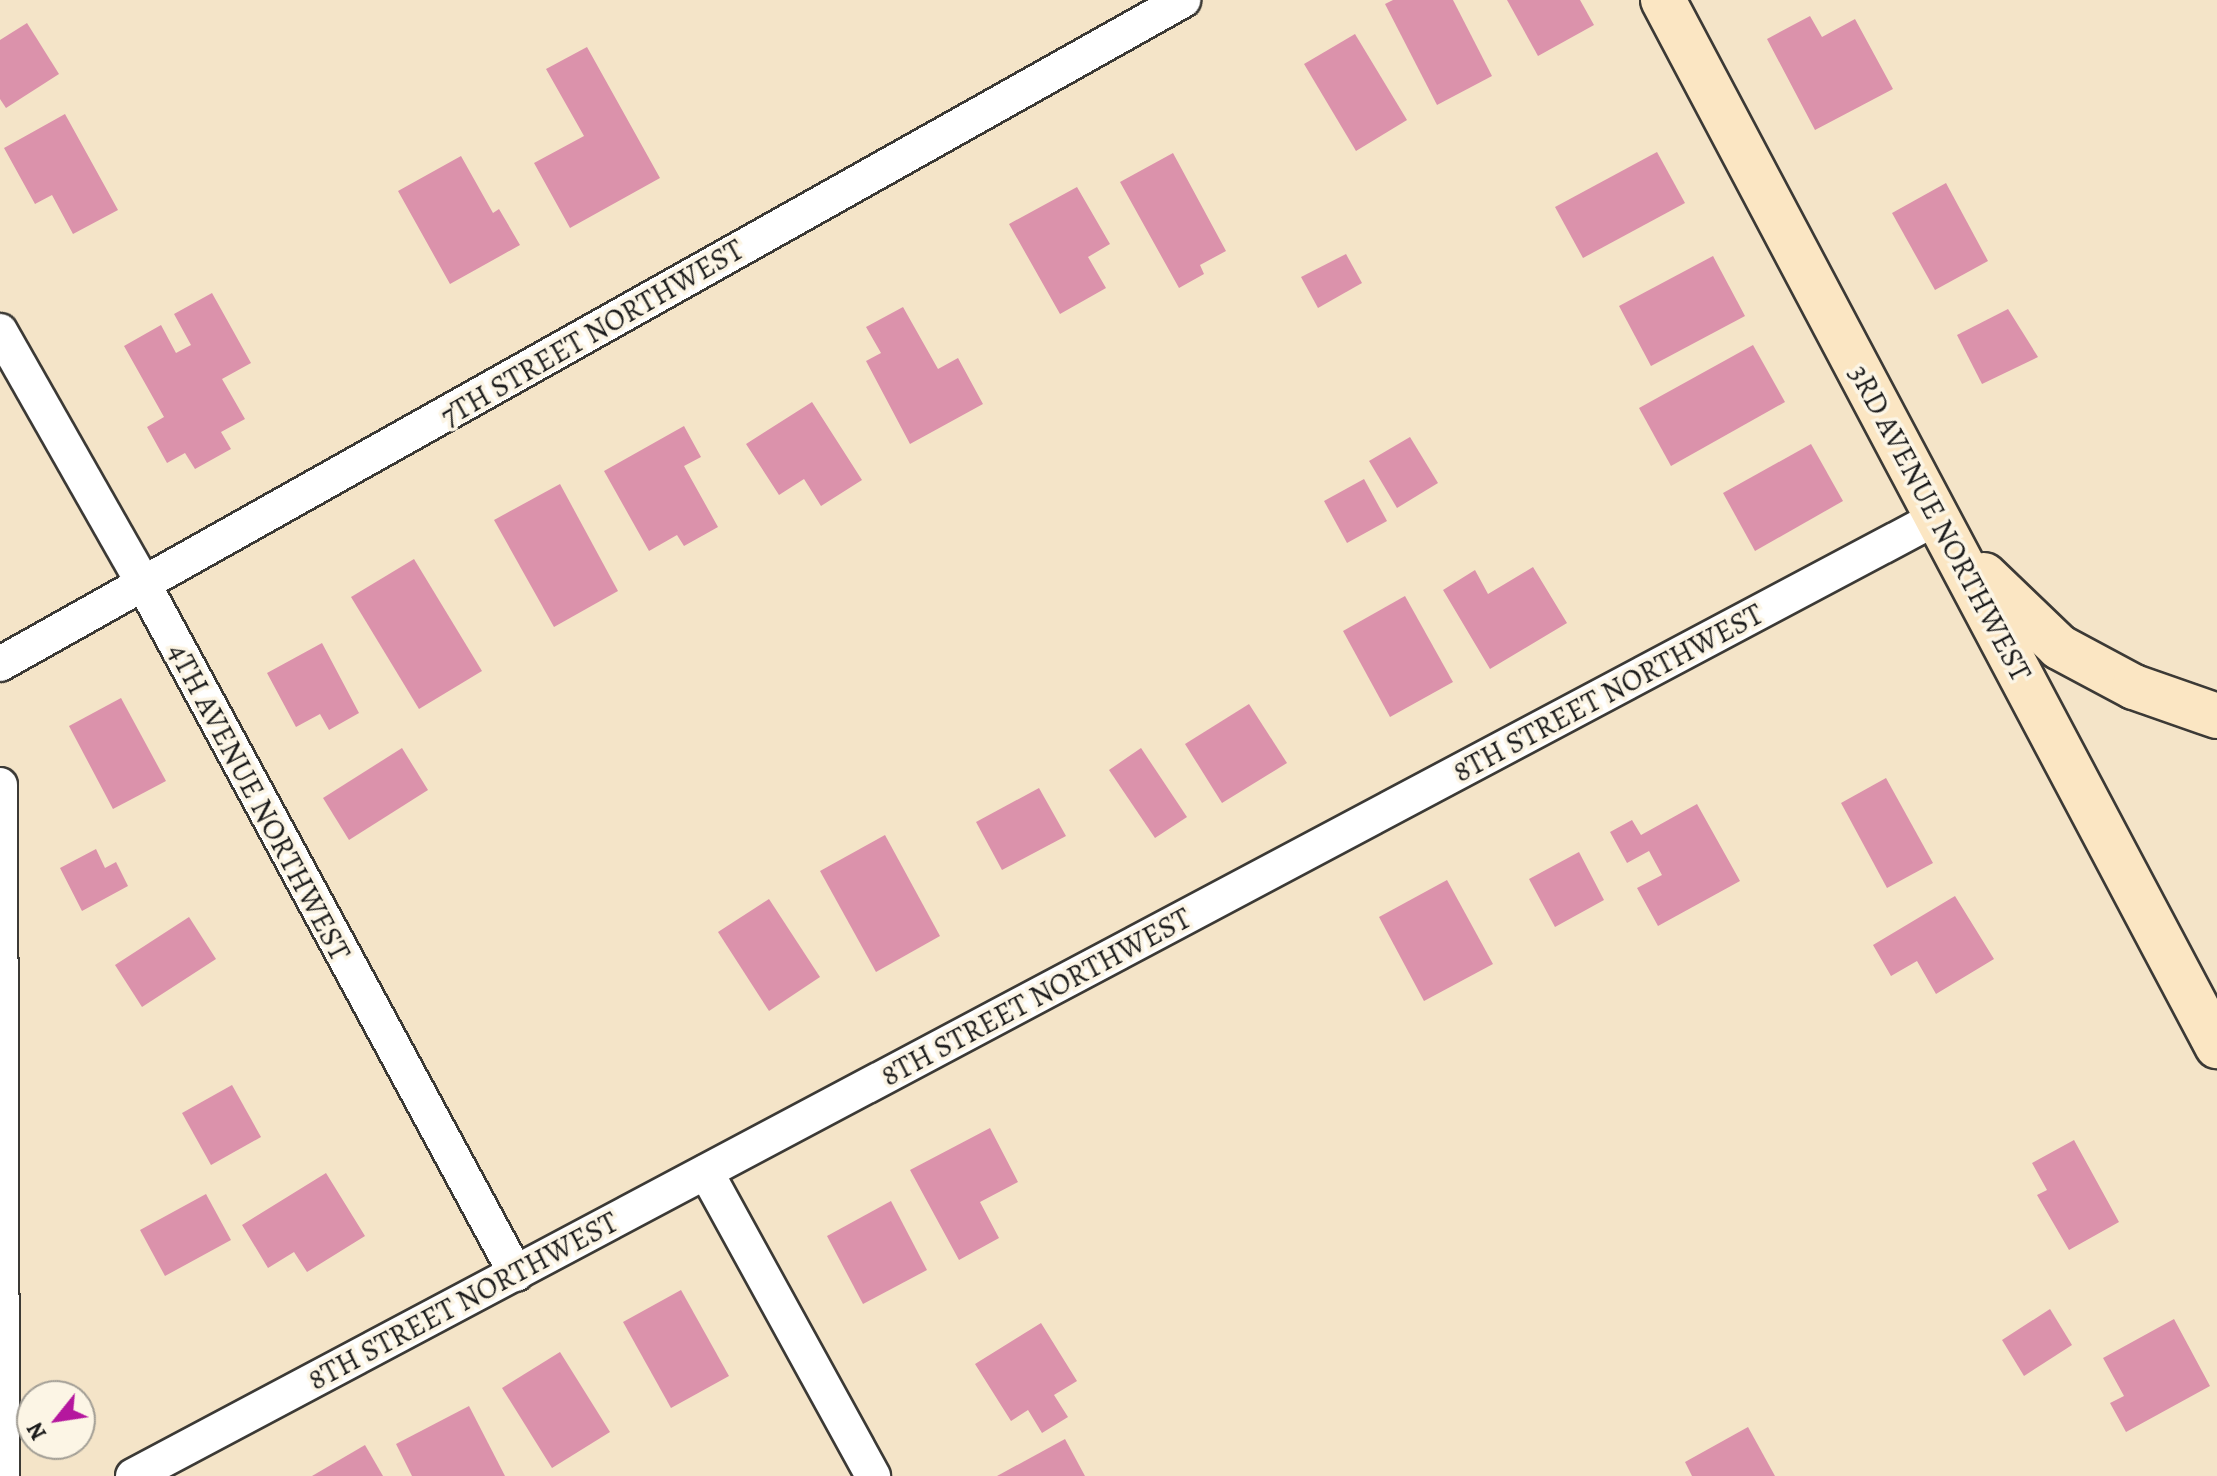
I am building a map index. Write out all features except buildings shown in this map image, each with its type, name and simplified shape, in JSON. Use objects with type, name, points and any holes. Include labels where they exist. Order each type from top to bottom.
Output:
[{"type":"main road","name":"3RD AVENUE NORTHWEST","points":[[1663,0],[2217,1046]]},
{"type":"main road","points":[[1938,517],[2004,599],[2059,647],[2134,687],[2217,716]]},
{"type":"street","name":"7TH STREET NORTHWEST","points":[[0,664],[1183,0]]},
{"type":"street","name":"4TH AVENUE NORTHWEST","points":[[0,331],[144,585],[516,1274]]},
{"type":"street","name":"8TH STREET NORTHWEST","points":[[133,1476],[1938,517]]},
{"type":"street","points":[[0,785],[2,1476]]},
{"type":"street","points":[[706,1172],[873,1476]]}]
